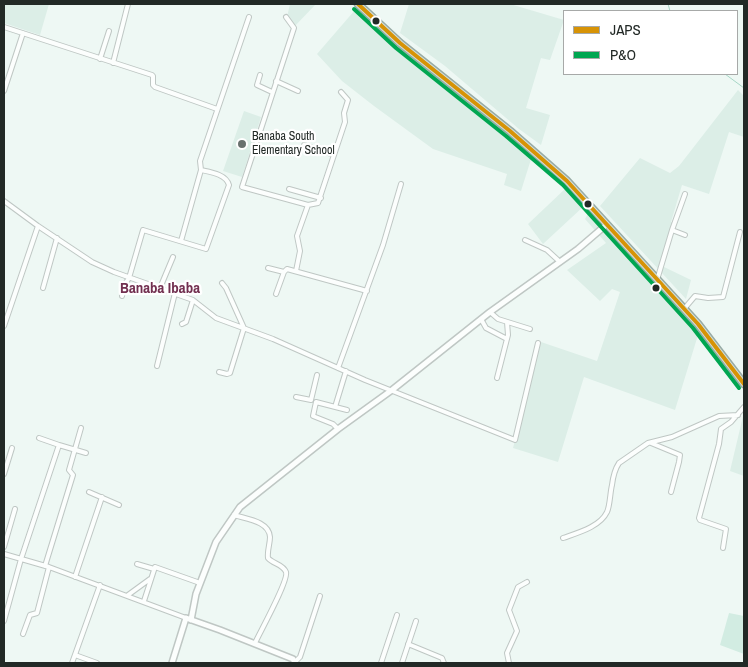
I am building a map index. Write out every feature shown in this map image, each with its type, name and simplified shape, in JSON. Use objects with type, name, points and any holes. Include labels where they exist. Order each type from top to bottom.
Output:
[{"type":"highway","points":[[358,4],[400,43],[553,167],[684,309],[744,384]]},
{"type":"street","points":[[113,63],[128,4]]},
{"type":"street","points":[[181,241],[200,170],[200,161],[249,17]]},
{"type":"street","points":[[286,17],[294,28],[242,187],[308,206],[316,204],[321,198],[345,122],[344,112],[348,100],[340,92]]},
{"type":"street","points":[[4,27],[152,75],[155,87],[217,109]]},
{"type":"street","points":[[100,59],[109,31]]},
{"type":"street","points":[[4,90],[23,33]]},
{"type":"street","points":[[260,75],[257,85],[272,92]]},
{"type":"street","points":[[276,82],[298,91]]},
{"type":"street","points":[[304,145],[334,155]]},
{"type":"street","points":[[122,296],[143,230],[206,249],[229,185],[228,180],[215,173],[200,170]]},
{"type":"street","points":[[338,368],[367,291],[401,184]]},
{"type":"street","points":[[289,189],[321,198]]},
{"type":"street","points":[[657,280],[685,194]]},
{"type":"street","points":[[4,201],[92,262],[129,278],[192,300],[216,318],[515,440],[538,343]]},
{"type":"street","points":[[296,271],[300,251],[297,236],[308,206]]},
{"type":"street","points":[[172,663],[216,542],[240,508],[338,429],[392,390],[490,312],[560,262],[606,225]]},
{"type":"street","points":[[4,326],[38,226]]},
{"type":"street","points":[[672,230],[685,235]]},
{"type":"street","points":[[684,309],[695,296],[708,298],[723,296],[740,232]]},
{"type":"street","points":[[43,288],[57,238]]},
{"type":"street","points":[[525,240],[547,250],[560,262]]},
{"type":"street","points":[[160,288],[173,257]]},
{"type":"street","points":[[268,268],[284,272]]},
{"type":"street","points":[[276,294],[284,272],[288,269],[367,291]]},
{"type":"street","points":[[219,372],[230,373],[244,328],[222,283]]},
{"type":"street","points":[[157,366],[175,293]]},
{"type":"street","points":[[182,324],[186,322],[192,300]]},
{"type":"street","points":[[490,312],[498,319],[530,329]]},
{"type":"street","points":[[482,319],[486,328],[507,339]]},
{"type":"street","points":[[497,378],[509,332],[507,322]]},
{"type":"street","points":[[335,407],[346,371]]},
{"type":"street","points":[[310,400],[317,375]]},
{"type":"street","points":[[296,397],[347,410]]},
{"type":"street","points":[[316,402],[313,416],[333,424],[338,429]]},
{"type":"street","points":[[723,548],[726,529],[699,518],[722,429],[744,408]]},
{"type":"street","points":[[563,538],[582,531],[604,517],[608,511],[608,502],[616,467],[625,459],[648,444],[672,437],[719,416],[738,415]]},
{"type":"street","points":[[23,634],[30,615],[37,613],[47,566],[73,475],[69,470],[81,428]]},
{"type":"street","points":[[39,438],[86,453]]},
{"type":"street","points":[[651,444],[680,455],[671,492]]},
{"type":"street","points":[[4,621],[21,559],[60,445]]},
{"type":"street","points":[[4,474],[12,448]]},
{"type":"street","points":[[89,492],[119,505]]},
{"type":"street","points":[[76,577],[102,498]]},
{"type":"street","points":[[4,546],[15,509]]},
{"type":"street","points":[[234,515],[261,524],[267,528],[270,538],[267,551],[268,558],[270,561],[281,566],[287,574],[283,587],[255,643]]},
{"type":"street","points":[[4,554],[47,566],[128,595],[255,643],[293,659],[295,663],[300,657],[320,596]]},
{"type":"street","points":[[137,564],[154,569],[158,567],[200,583]]},
{"type":"street","points":[[144,602],[154,569]]},
{"type":"street","points":[[128,595],[151,579]]},
{"type":"street","points":[[509,663],[507,653],[517,631],[510,607],[518,587],[527,582]]},
{"type":"street","points":[[72,663],[100,585]]},
{"type":"street","points":[[381,663],[397,615]]},
{"type":"street","points":[[402,663],[416,621]]},
{"type":"street","points":[[408,644],[442,658],[444,663]]},
{"type":"street","points":[[75,655],[97,663]]},
{"type":"shaded area","points":[[4,4],[49,4],[40,35],[4,23]]},
{"type":"shaded area","points":[[290,4],[316,4],[294,27],[287,17]]},
{"type":"shaded area","points":[[409,4],[510,4],[563,20],[550,60],[541,58],[526,108],[550,115],[541,145],[519,129],[445,66],[400,33]]},
{"type":"shaded area","points":[[355,10],[396,47],[532,156],[521,191],[504,185],[507,174],[433,149],[342,81],[317,54]]},
{"type":"shaded area","points":[[738,90],[744,96],[744,137],[729,132],[709,194],[682,185],[671,222],[674,223],[662,266],[691,280],[686,299],[600,206],[640,158],[670,173],[679,166]]},
{"type":"shaded area","name":"Banaba South Elementary School","points":[[244,111],[261,117],[242,177],[223,171]]},
{"type":"shaded area","points":[[566,188],[584,206],[543,244],[528,224]]},
{"type":"shaded area","points":[[589,212],[698,335],[675,410],[584,377],[558,462],[513,448],[541,342],[597,361],[620,292],[612,289],[600,301],[567,270],[606,243],[585,219]]},
{"type":"shaded area","points":[[744,412],[744,476],[730,471]]},
{"type":"green space","points":[[729,613],[744,616],[744,654],[720,645]]},
{"type":"waterway","points":[[668,4],[670,10]]},
{"type":"waterway","points":[[726,75],[744,88]]},
{"type":"transit line","name":"JAPS","points":[[358,4],[400,43],[510,131],[567,181],[698,324],[744,384]]},
{"type":"transit line","name":"P&O","points":[[354,9],[396,48],[506,136],[563,185],[693,328],[739,388]]},
{"type":"place","name":"Banaba South Elementary School","points":[[242,144]]},
{"type":"district","name":"Banaba Ibaba","points":[[160,289]]}]
